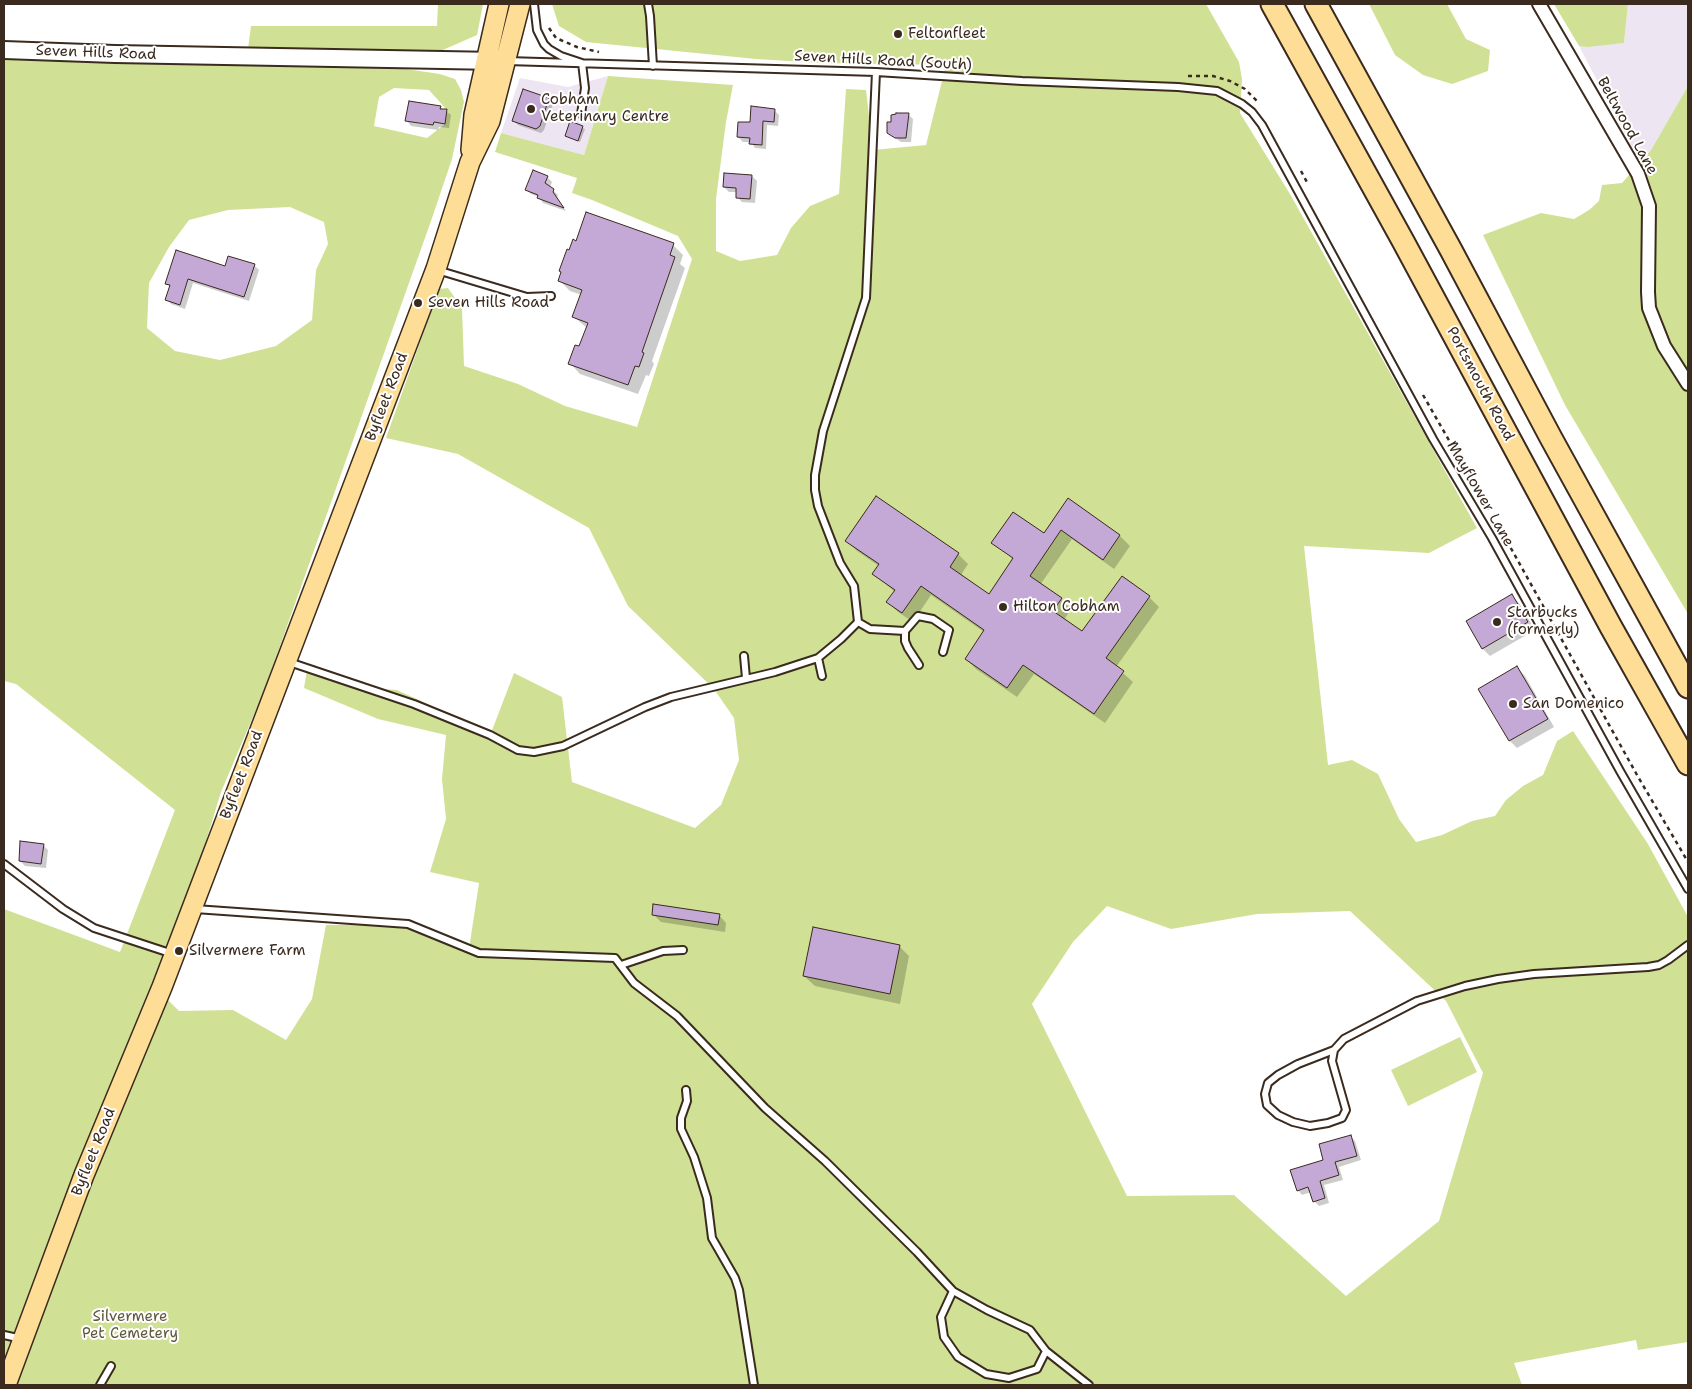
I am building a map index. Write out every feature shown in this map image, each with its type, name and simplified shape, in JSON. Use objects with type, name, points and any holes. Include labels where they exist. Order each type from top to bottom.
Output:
[{"type":"highway","name":"Portsmouth Road","points":[[1272,4],[1403,241],[1611,627],[1688,764]]},
{"type":"highway","points":[[1318,6],[1565,464],[1688,687]]},
{"type":"main road","name":"Byfleet Road","points":[[470,162],[474,115],[499,4]]},
{"type":"main road","name":"Byfleet Road","points":[[6,1385],[84,1175],[174,955],[436,269],[470,162],[490,120],[507,61],[520,4]]},
{"type":"main road","name":"Seven Hills Road","points":[[4,50],[125,55],[458,60],[488,53],[507,61]]},
{"type":"street","name":"Beltwood Lane","points":[[1539,4],[1638,174],[1649,206],[1648,292],[1650,308],[1664,346],[1688,384]]},
{"type":"lane","points":[[534,4],[537,30],[544,44],[561,56],[582,63],[585,88],[580,114]]},
{"type":"lane","points":[[648,4],[652,31],[652,66]]},
{"type":"lane","name":"Seven Hills Road (South)","points":[[507,61],[876,72],[1204,89],[1225,94],[1252,112]]},
{"type":"lane","points":[[858,622],[854,586],[840,563],[818,506],[815,475],[823,432],[866,298],[876,72]]},
{"type":"lane","name":"Mayflower Lane","points":[[1252,112],[1262,125],[1433,439],[1492,538],[1615,763],[1688,889]]},
{"type":"lane","points":[[436,269],[527,297],[551,296]]},
{"type":"lane","points":[[919,665],[905,641],[905,631],[918,616],[933,620],[949,630],[943,652]]},
{"type":"lane","points":[[858,622],[870,629],[905,631]]},
{"type":"lane","points":[[286,660],[414,704],[490,735],[518,750],[534,752],[563,746],[645,707],[671,697],[818,658],[858,622]]},
{"type":"lane","points":[[744,656],[746,678]]},
{"type":"lane","points":[[818,658],[822,676]]},
{"type":"lane","points":[[4,864],[62,910],[94,928],[174,955]]},
{"type":"lane","points":[[191,909],[408,924],[479,953],[616,958],[634,983],[677,1016],[765,1108],[831,1167],[917,1252],[953,1291],[1030,1330],[1046,1351],[1089,1385]]},
{"type":"lane","points":[[1334,1050],[1332,1061],[1346,1110],[1342,1118],[1310,1126],[1278,1115],[1268,1105],[1265,1094],[1268,1084],[1278,1075],[1298,1064],[1334,1050],[1344,1040],[1417,1001],[1498,978],[1659,965],[1688,945]]},
{"type":"lane","points":[[621,965],[663,951],[683,950]]},
{"type":"lane","points":[[686,1090],[687,1101],[681,1118],[681,1129],[694,1157],[707,1198],[712,1238],[735,1278],[739,1290],[754,1385]]},
{"type":"lane","points":[[953,1291],[941,1317],[944,1337],[958,1357],[986,1374],[1009,1378],[1037,1369],[1046,1351]]},
{"type":"lane","points":[[4,1335],[23,1339]]},
{"type":"lane","points":[[100,1385],[111,1366]]},
{"type":"path","points":[[546,24],[556,38],[577,47],[600,52]]},
{"type":"path","points":[[1188,76],[1213,76],[1230,81],[1245,89],[1261,106]]},
{"type":"path","points":[[1299,169],[1308,185]]},
{"type":"path","points":[[1419,388],[1490,512]]},
{"type":"path","points":[[1500,528],[1688,862]]},
{"type":"shaded area","points":[[1628,4],[1688,4],[1688,86],[1651,150],[1640,163],[1579,46],[1624,43]]},
{"type":"shaded area","points":[[608,76],[584,155],[501,133],[520,78],[568,87]]},
{"type":"green space","points":[[438,4],[483,4],[477,35],[436,53],[248,49],[251,26],[437,26]]},
{"type":"green space","name":"Silvermere Pet Cemetery","points":[[552,4],[1206,4],[1239,62],[1242,79],[1240,113],[1290,194],[1477,528],[1429,553],[1304,546],[1328,765],[1352,760],[1378,774],[1399,819],[1416,842],[1442,835],[1472,821],[1495,816],[1506,800],[1523,786],[1543,775],[1557,741],[1573,731],[1648,844],[1688,917],[1688,1342],[1638,1350],[1636,1340],[1514,1363],[1522,1385],[4,1385],[4,909],[120,952],[175,810],[16,684],[4,681],[4,57],[351,61],[440,74],[455,79],[461,90],[464,102],[452,159],[264,691],[221,792],[160,992],[179,1011],[233,1010],[286,1040],[312,999],[326,925],[408,924],[469,949],[479,883],[430,872],[446,819],[442,779],[446,735],[378,719],[304,688],[308,664],[321,672],[361,688],[397,690],[491,733],[514,673],[562,697],[572,782],[695,828],[721,805],[739,760],[734,718],[714,689],[628,606],[589,528],[458,454],[386,438],[439,289],[448,288],[462,308],[464,366],[518,384],[565,406],[637,427],[692,259],[678,236],[572,193],[577,178],[495,152],[501,133],[584,155],[608,76],[733,85],[716,199],[716,251],[740,261],[777,255],[791,228],[810,206],[839,194],[846,89],[866,90],[873,150],[926,145],[946,65],[822,63],[756,59],[586,42],[559,26]],"holes":[[[394,88],[429,90],[447,110],[445,124],[427,138],[374,126],[379,97]],[[290,207],[324,222],[328,244],[316,270],[312,320],[276,346],[220,360],[175,351],[147,328],[149,283],[169,247],[189,220],[228,210]],[[1107,906],[1171,929],[1257,914],[1350,911],[1446,1001],[1483,1073],[1439,1221],[1346,1296],[1234,1195],[1127,1196],[1032,1004],[1073,942]]]},
{"type":"green space","points":[[1369,4],[1447,4],[1466,39],[1490,50],[1488,71],[1452,84],[1423,75],[1395,55]]},
{"type":"green space","points":[[1554,4],[1628,4],[1624,43],[1588,47],[1579,46]]},
{"type":"green space","points":[[1688,86],[1688,614],[1565,405],[1483,235],[1541,213],[1574,219],[1589,210],[1599,201],[1602,185],[1622,183],[1651,150]]},
{"type":"green space","points":[[1460,1037],[1477,1072],[1408,1106],[1391,1070]]},
{"type":"building","name":"Cobham Veterinary Centre","points":[[523,89],[549,98],[540,126],[536,129],[512,121]]},
{"type":"building","points":[[409,101],[441,106],[440,109],[447,109],[445,124],[434,122],[433,125],[405,121]]},
{"type":"building","points":[[751,106],[775,109],[774,122],[763,121],[762,145],[749,144],[750,138],[737,137],[738,122],[750,122]]},
{"type":"building","points":[[909,113],[906,138],[895,138],[887,133],[887,122],[891,122],[891,115]]},
{"type":"building","points":[[570,121],[583,126],[578,141],[565,136]]},
{"type":"building","points":[[533,170],[548,176],[545,183],[554,189],[553,192],[564,208],[537,198],[538,195],[525,190]]},
{"type":"building","points":[[724,173],[752,175],[750,199],[736,198],[736,188],[723,187]]},
{"type":"building","points":[[586,212],[674,243],[670,255],[675,257],[642,352],[644,353],[639,367],[635,366],[628,385],[568,364],[575,345],[579,346],[588,323],[572,317],[582,290],[558,281],[561,272],[559,271],[567,249],[569,250],[573,239],[576,241]]},
{"type":"building","points":[[176,250],[225,266],[228,256],[255,264],[244,297],[188,279],[180,305],[165,300],[170,285],[165,284]]},
{"type":"building","name":"Hilton Cobham","points":[[876,496],[959,553],[950,567],[989,594],[1013,558],[991,543],[1013,512],[1044,533],[1068,498],[1120,535],[1103,560],[1061,530],[1030,576],[1062,598],[1053,611],[1082,631],[1122,576],[1150,596],[1106,658],[1124,671],[1094,714],[1023,665],[1007,688],[965,659],[984,630],[921,586],[902,613],[886,602],[895,590],[872,574],[879,564],[845,541]]},
{"type":"building","name":"Starbucks (formerly)","points":[[1512,594],[1528,622],[1482,649],[1466,621]]},
{"type":"building","name":"San Domenico","points":[[1517,666],[1548,719],[1509,741],[1478,689]]},
{"type":"building","points":[[20,841],[44,844],[41,864],[19,861]]},
{"type":"building","points":[[653,904],[720,914],[718,925],[652,915]]},
{"type":"building","points":[[813,927],[900,945],[890,994],[803,976]]},
{"type":"building","points":[[1351,1135],[1357,1156],[1335,1162],[1339,1175],[1320,1181],[1325,1198],[1313,1202],[1308,1187],[1297,1191],[1290,1170],[1323,1160],[1319,1144]]},
{"type":"place","name":"Feltonfleet","points":[[898,34]]},
{"type":"place","name":"Cobham Veterinary Centre","points":[[531,109]]},
{"type":"place","name":"Seven Hills Road","points":[[418,303]]},
{"type":"place","name":"Hilton Cobham","points":[[1003,607]]},
{"type":"place","name":"Starbucks (formerly)","points":[[1497,622]]},
{"type":"place","name":"San Domenico","points":[[1513,704]]},
{"type":"place","name":"Silvermere Farm","points":[[179,951]]}]
